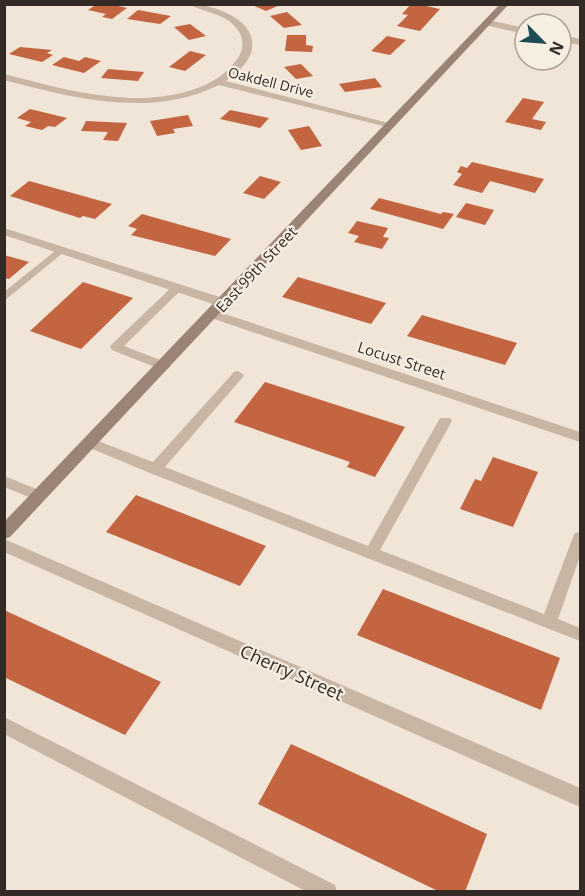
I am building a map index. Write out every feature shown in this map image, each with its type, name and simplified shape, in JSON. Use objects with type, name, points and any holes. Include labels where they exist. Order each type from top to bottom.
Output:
[{"type":"street","points":[[193,4],[228,18],[246,34],[249,44],[241,66],[218,82]]},
{"type":"street","name":"East 99th Street","points":[[4,533],[505,4]]},
{"type":"street","points":[[488,23],[513,28]]},
{"type":"street","name":"Oakdell Drive","points":[[4,77],[105,100],[175,97],[206,90],[218,82],[391,125]]},
{"type":"street","name":"Locust Street","points":[[4,231],[177,288],[218,309],[580,437]]},
{"type":"street","name":"Cherry Street","points":[[4,545],[580,798]]},
{"type":"lane","points":[[4,298],[60,250]]},
{"type":"lane","points":[[164,366],[116,347],[177,288]]},
{"type":"lane","points":[[154,469],[238,375]]},
{"type":"lane","points":[[371,553],[445,421]]},
{"type":"lane","points":[[90,444],[580,635]]},
{"type":"lane","points":[[4,481],[39,496]]},
{"type":"lane","points":[[549,622],[580,537]]},
{"type":"lane","points":[[4,724],[328,891]]},
{"type":"building","points":[[97,4],[127,8],[112,19],[102,17],[106,14],[88,10]]},
{"type":"building","points":[[250,4],[280,4],[280,5],[266,11]]},
{"type":"building","points":[[411,4],[440,9],[420,31],[397,26],[408,15],[402,14]]},
{"type":"building","points":[[138,10],[171,16],[160,24],[127,19]]},
{"type":"building","points":[[287,12],[302,25],[284,28],[270,16]]},
{"type":"building","points":[[190,24],[206,36],[189,40],[174,27]]},
{"type":"building","points":[[287,35],[306,35],[306,45],[313,46],[312,52],[285,51]]},
{"type":"building","points":[[387,36],[406,40],[390,55],[371,51]]},
{"type":"building","points":[[20,47],[52,50],[47,53],[53,55],[42,62],[9,54]]},
{"type":"building","points":[[190,51],[206,55],[185,71],[169,67]]},
{"type":"building","points":[[64,57],[79,61],[85,57],[101,61],[84,73],[52,65]]},
{"type":"building","points":[[301,64],[313,76],[296,79],[284,67]]},
{"type":"building","points":[[108,69],[144,72],[138,81],[101,78]]},
{"type":"building","points":[[375,78],[382,87],[345,92],[339,84]]},
{"type":"building","points":[[523,98],[544,102],[532,119],[546,122],[541,130],[505,122]]},
{"type":"building","points":[[30,109],[67,118],[55,127],[48,126],[42,130],[25,126],[31,122],[17,118]]},
{"type":"building","points":[[230,110],[269,118],[260,128],[220,119]]},
{"type":"building","points":[[188,115],[193,126],[173,129],[175,133],[157,136],[150,121]]},
{"type":"building","points":[[86,121],[127,123],[118,141],[103,140],[108,132],[81,131]]},
{"type":"building","points":[[309,126],[322,146],[301,150],[288,130]]},
{"type":"building","points":[[472,162],[544,179],[535,193],[490,181],[482,193],[453,185],[462,174],[457,172],[461,166],[467,168]]},
{"type":"building","points":[[260,176],[281,182],[264,199],[243,193]]},
{"type":"building","points":[[29,181],[112,204],[95,219],[83,216],[80,218],[10,196]]},
{"type":"building","points":[[379,198],[441,214],[443,212],[454,214],[443,229],[370,209]]},
{"type":"building","points":[[466,203],[494,210],[485,225],[456,217]]},
{"type":"building","points":[[142,214],[231,239],[215,256],[131,235],[137,229],[128,226]]},
{"type":"building","points":[[357,221],[388,228],[383,237],[389,238],[382,249],[354,242],[359,236],[348,233]]},
{"type":"building","points":[[4,255],[29,262],[9,279],[4,278]]},
{"type":"building","points":[[298,277],[386,303],[371,324],[282,297]]},
{"type":"building","points":[[83,282],[133,298],[81,349],[30,331]]},
{"type":"building","points":[[422,315],[517,343],[505,365],[407,336]]},
{"type":"building","points":[[265,382],[405,427],[375,477],[347,467],[350,462],[234,422]]},
{"type":"building","points":[[493,457],[538,472],[513,527],[460,509],[475,479],[481,481]]},
{"type":"building","points":[[136,495],[266,546],[240,586],[106,532]]},
{"type":"building","points":[[383,589],[560,658],[541,710],[357,635]]},
{"type":"building","points":[[4,610],[161,682],[125,735],[4,677]]},
{"type":"building","points":[[291,744],[487,834],[465,892],[440,892],[258,804]]}]
